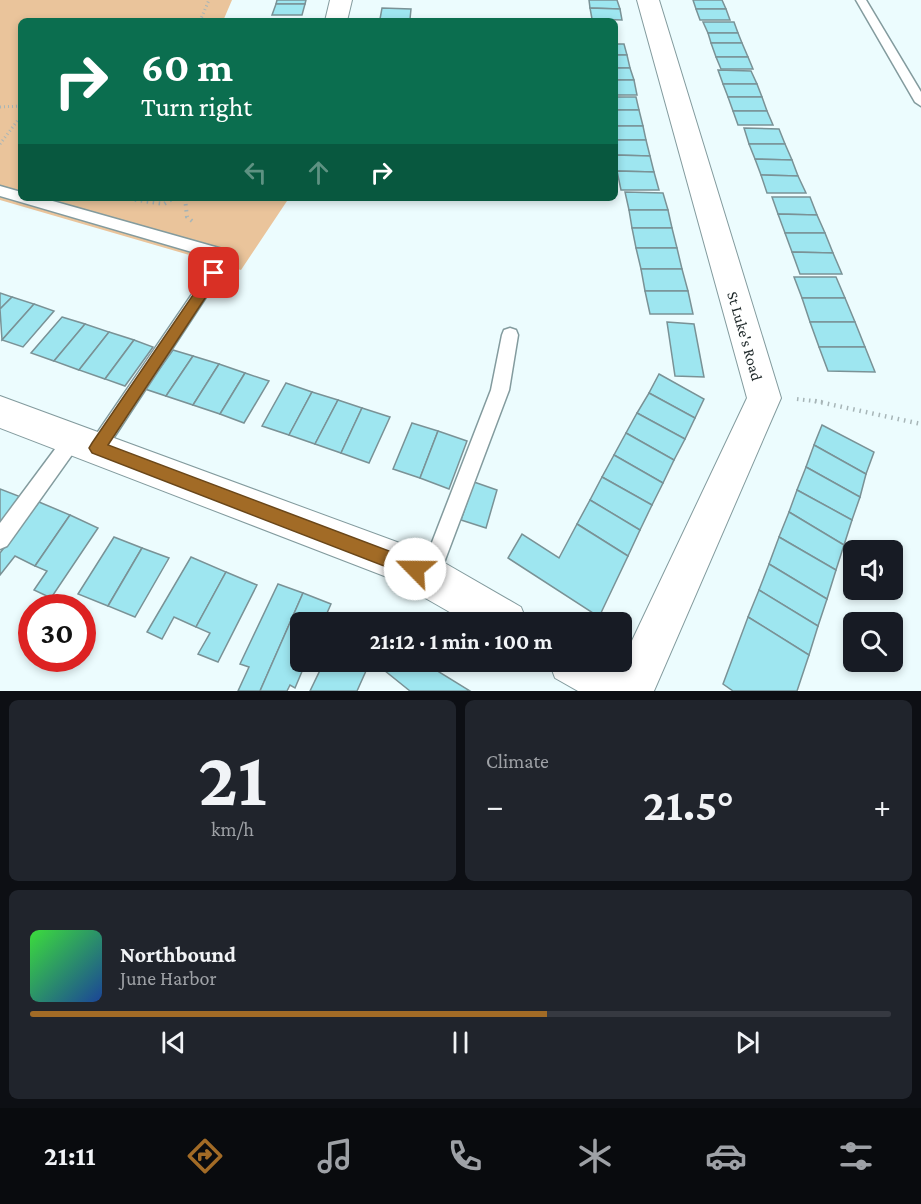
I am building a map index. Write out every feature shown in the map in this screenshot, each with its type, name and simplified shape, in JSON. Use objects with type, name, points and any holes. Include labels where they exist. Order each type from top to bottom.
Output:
[{"type":"street","points":[[337,18],[341,0]]},
{"type":"street","name":"St Luke's Road","points":[[631,691],[764,398],[648,0]]},
{"type":"street","points":[[0,412],[402,563],[429,576],[489,612]]},
{"type":"street","points":[[588,672],[620,691]]},
{"type":"lane","points":[[861,0],[921,102]]},
{"type":"lane","points":[[907,79],[921,79]]},
{"type":"lane","points":[[0,191],[18,196]]},
{"type":"lane","points":[[0,539],[85,444],[226,256],[34,201]]},
{"type":"lane","points":[[429,576],[500,390],[510,335]]},
{"type":"path","points":[[201,18],[209,0]]},
{"type":"path","points":[[0,107],[18,106]]},
{"type":"path","points":[[0,144],[18,120]]},
{"type":"path","points":[[144,201],[164,204],[169,201]]},
{"type":"path","points":[[764,398],[813,400],[921,424]]},
{"type":"shaded area","points":[[0,0],[232,0],[224,18],[18,18],[18,201],[287,201],[241,270],[0,200]]},
{"type":"building","points":[[277,0],[306,0],[305,4],[276,4]]},
{"type":"building","points":[[589,0],[617,0],[620,9],[590,8]]},
{"type":"building","points":[[693,0],[722,0],[726,9],[696,9]]},
{"type":"building","points":[[276,4],[305,4],[302,15],[272,15]]},
{"type":"building","points":[[382,8],[411,9],[410,18],[380,18]]},
{"type":"building","points":[[590,8],[620,9],[622,20],[618,18],[592,18]]},
{"type":"building","points":[[696,9],[726,9],[730,20],[700,20]]},
{"type":"building","points":[[703,22],[734,22],[738,33],[708,33]]},
{"type":"building","points":[[708,33],[738,33],[742,43],[711,43]]},
{"type":"building","points":[[711,43],[742,43],[748,57],[716,57]]},
{"type":"building","points":[[618,44],[624,44],[627,55],[618,55]]},
{"type":"building","points":[[618,55],[627,55],[630,68],[618,68]]},
{"type":"building","points":[[716,57],[748,57],[753,69],[721,69]]},
{"type":"building","points":[[618,68],[630,68],[634,80],[618,80]]},
{"type":"building","points":[[718,70],[751,71],[757,84],[723,84]]},
{"type":"building","points":[[618,80],[634,80],[637,95],[618,95]]},
{"type":"building","points":[[723,84],[757,84],[762,97],[728,97]]},
{"type":"building","points":[[618,97],[636,97],[639,110],[618,110]]},
{"type":"building","points":[[728,97],[762,97],[767,111],[733,111]]},
{"type":"building","points":[[618,110],[639,110],[643,126],[618,126]]},
{"type":"building","points":[[733,111],[767,111],[773,125],[738,125]]},
{"type":"building","points":[[618,126],[643,126],[646,140],[618,140]]},
{"type":"building","points":[[744,128],[779,129],[785,144],[749,144]]},
{"type":"building","points":[[618,140],[646,140],[650,156],[618,155]]},
{"type":"building","points":[[749,144],[785,144],[792,160],[755,159]]},
{"type":"building","points":[[618,155],[650,156],[654,172],[618,171]]},
{"type":"building","points":[[755,159],[792,160],[798,176],[761,175]]},
{"type":"building","points":[[618,171],[654,172],[659,190],[621,190]]},
{"type":"building","points":[[761,175],[798,176],[806,193],[767,193]]},
{"type":"building","points":[[625,192],[663,193],[668,210],[629,210]]},
{"type":"building","points":[[772,197],[810,197],[817,215],[778,214]]},
{"type":"building","points":[[629,210],[668,210],[672,228],[632,228]]},
{"type":"building","points":[[778,214],[817,215],[825,233],[785,233]]},
{"type":"building","points":[[632,228],[672,228],[677,248],[636,248]]},
{"type":"building","points":[[785,233],[825,233],[833,253],[792,252]]},
{"type":"building","points":[[636,248],[677,248],[682,269],[641,269]]},
{"type":"building","points":[[792,252],[833,253],[842,274],[800,274]]},
{"type":"building","points":[[641,269],[682,269],[688,291],[645,291]]},
{"type":"building","points":[[794,277],[836,277],[845,298],[802,298]]},
{"type":"building","points":[[645,291],[688,291],[693,314],[650,314]]},
{"type":"building","points":[[0,293],[12,297],[0,309]]},
{"type":"building","points":[[12,297],[34,304],[2,340],[0,309]]},
{"type":"building","points":[[802,298],[845,298],[855,322],[810,322]]},
{"type":"building","points":[[34,304],[54,311],[23,347],[2,340]]},
{"type":"building","points":[[62,317],[85,324],[54,361],[31,353]]},
{"type":"building","points":[[667,322],[694,324],[704,377],[675,376]]},
{"type":"building","points":[[810,322],[855,322],[865,347],[819,347]]},
{"type":"building","points":[[85,324],[109,332],[79,370],[54,361]]},
{"type":"building","points":[[109,332],[134,340],[105,379],[79,370]]},
{"type":"building","points":[[134,340],[153,347],[125,386],[105,379]]},
{"type":"building","points":[[819,347],[865,347],[875,372],[828,371]]},
{"type":"building","points":[[173,350],[193,356],[166,396],[145,389]]},
{"type":"building","points":[[193,356],[219,364],[193,405],[166,396]]},
{"type":"building","points":[[219,364],[245,373],[220,414],[193,405]]},
{"type":"building","points":[[245,373],[269,381],[244,423],[220,414]]},
{"type":"building","points":[[659,374],[704,399],[695,418],[649,393]]},
{"type":"building","points":[[286,383],[312,392],[289,435],[262,426]]},
{"type":"building","points":[[312,392],[338,400],[315,444],[289,435]]},
{"type":"building","points":[[649,393],[695,418],[685,439],[637,413]]},
{"type":"building","points":[[338,400],[362,408],[341,453],[315,444]]},
{"type":"building","points":[[362,408],[390,417],[369,463],[341,453]]},
{"type":"building","points":[[637,413],[685,439],[674,460],[626,433]]},
{"type":"building","points":[[412,423],[438,431],[420,478],[393,469]]},
{"type":"building","points":[[822,425],[874,452],[866,474],[814,445]]},
{"type":"building","points":[[438,431],[467,441],[449,489],[420,478]]},
{"type":"building","points":[[626,433],[674,460],[663,483],[614,455]]},
{"type":"building","points":[[814,445],[866,474],[860,497],[806,467]]},
{"type":"building","points":[[614,455],[663,483],[652,505],[602,477]]},
{"type":"building","points":[[806,467],[860,497],[852,520],[797,490]]},
{"type":"building","points":[[602,477],[652,505],[640,530],[590,500]]},
{"type":"building","points":[[474,482],[497,490],[486,528],[461,520]]},
{"type":"building","points":[[0,489],[21,497],[0,524]]},
{"type":"building","points":[[797,490],[852,520],[843,544],[789,512]]},
{"type":"building","points":[[590,500],[640,530],[628,556],[577,524]]},
{"type":"building","points":[[39,502],[70,515],[35,566],[15,556],[0,575],[0,553]]},
{"type":"building","points":[[789,512],[843,544],[836,570],[779,537]]},
{"type":"building","points":[[70,515],[98,528],[54,594],[42,594],[34,590],[47,571],[35,566]]},
{"type":"building","points":[[577,524],[628,556],[601,612],[591,612],[508,558],[522,534],[559,558]]},
{"type":"building","points":[[114,537],[142,548],[108,606],[96,601],[96,594],[78,594]]},
{"type":"building","points":[[779,537],[836,570],[827,599],[769,564]]},
{"type":"building","points":[[142,548],[169,558],[135,617],[108,606]]},
{"type":"building","points":[[191,557],[226,572],[196,627],[174,617],[162,639],[147,632]]},
{"type":"building","points":[[769,564],[827,599],[818,626],[759,590]]},
{"type":"building","points":[[226,572],[257,585],[218,662],[198,654],[210,633],[196,627]]},
{"type":"building","points":[[278,584],[303,593],[295,612],[290,612],[290,623],[260,691],[238,691],[249,667],[240,664]]},
{"type":"building","points":[[759,590],[818,626],[809,655],[748,617]]},
{"type":"building","points":[[303,593],[331,604],[327,612],[295,612]]},
{"type":"building","points":[[748,617],[809,655],[797,691],[733,691],[723,684]]},
{"type":"building","points":[[290,623],[290,672],[302,672],[295,688],[290,685],[287,691],[260,691]]},
{"type":"building","points":[[319,672],[366,672],[357,691],[310,691]]},
{"type":"building","points":[[386,672],[439,672],[470,691],[410,691]]},
{"type":"route","points":[[214,273],[97,448],[415,569]]}]
